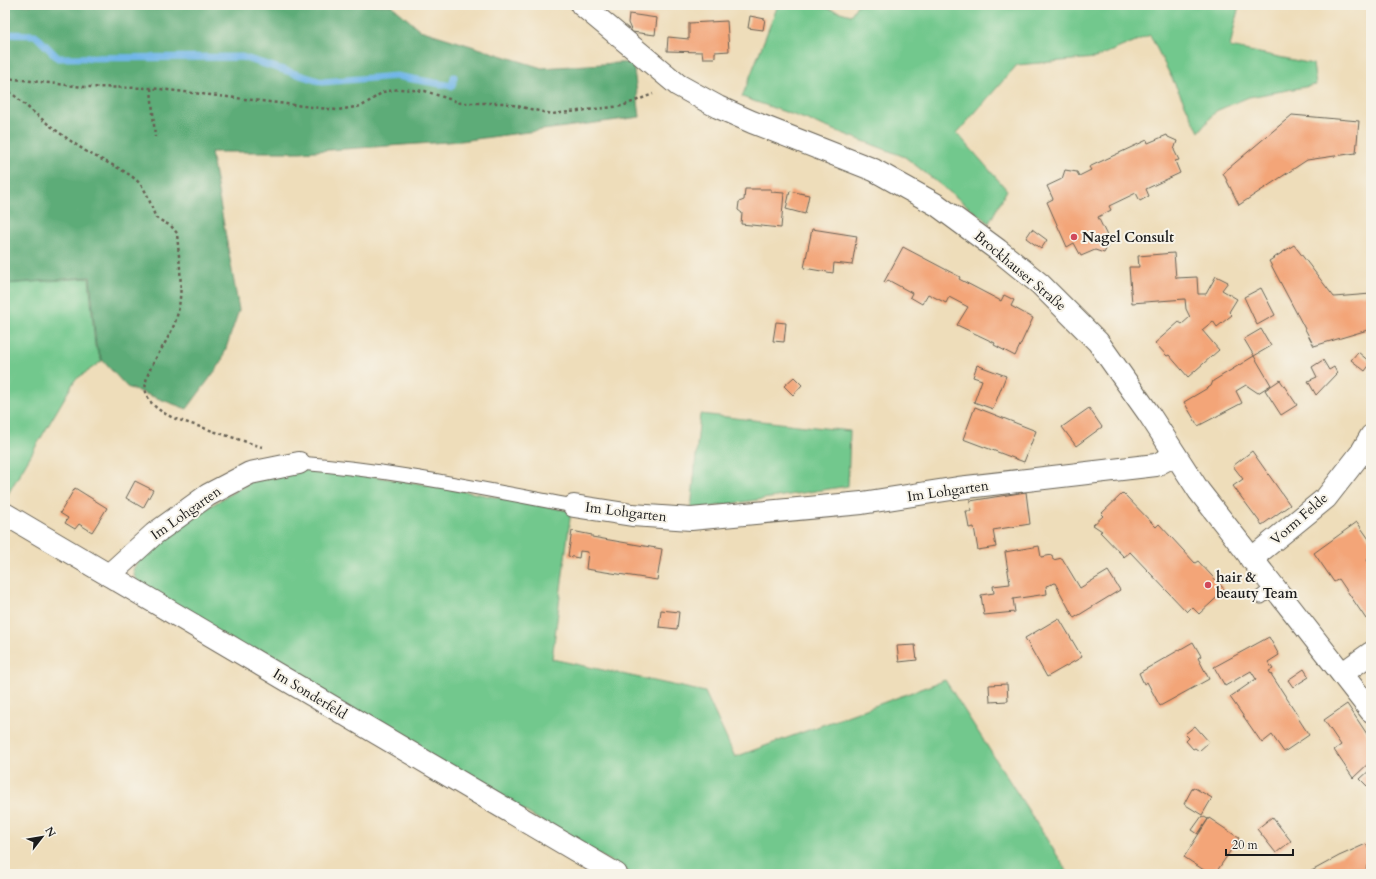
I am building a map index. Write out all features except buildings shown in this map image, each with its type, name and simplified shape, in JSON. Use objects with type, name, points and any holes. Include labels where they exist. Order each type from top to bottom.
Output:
[{"type":"street","name":"Brockhauser Straße","points":[[582,5],[678,85],[718,107],[752,122],[874,170],[937,205],[998,250],[1045,289],[1098,342],[1142,402],[1199,491],[1251,559],[1267,592],[1343,673],[1371,711]]},
{"type":"street","name":"Vorm Felde","points":[[1251,559],[1326,498],[1361,453],[1371,436]]},
{"type":"street","name":"Im Lohgarten","points":[[574,506],[632,515],[691,519],[862,503],[958,488],[1156,465],[1175,455]]},
{"type":"street","name":"Im Lohgarten","points":[[109,575],[154,534],[208,495],[250,473],[299,463]]},
{"type":"street","name":"Im Sonderfeld","points":[[5,514],[442,773],[616,874]]},
{"type":"street","points":[[1343,673],[1371,653]]},
{"type":"lane","name":"Im Lohgarten","points":[[299,463],[347,466],[427,478],[574,506]]},
{"type":"path","points":[[5,78],[84,87],[151,88],[337,110],[362,106],[383,92],[405,89],[425,90],[461,103],[504,103],[552,114],[622,106],[678,85]]},
{"type":"path","points":[[5,87],[28,109],[65,137],[92,155],[131,176],[141,184],[148,196],[156,218],[172,226],[176,233],[181,298],[172,331],[146,376],[145,385],[151,404],[165,414],[176,419],[269,450]]},
{"type":"path","points":[[151,88],[155,137]]},
{"type":"green space","points":[[5,5],[391,5],[420,30],[542,68],[633,62],[640,117],[461,141],[300,152],[211,152],[239,310],[221,363],[187,409],[127,387],[103,361],[96,346],[90,277],[5,284]]},
{"type":"green space","points":[[778,5],[815,5],[851,15],[857,5],[1239,5],[1230,47],[1313,64],[1316,85],[1249,97],[1216,111],[1199,132],[1150,35],[1095,58],[1017,65],[957,133],[1007,190],[989,223],[905,157],[808,120],[742,97]]},
{"type":"green space","points":[[89,278],[95,346],[102,361],[75,380],[5,499],[5,284]]},
{"type":"green space","points":[[700,414],[850,431],[848,486],[691,510]]},
{"type":"green space","points":[[300,469],[402,481],[571,511],[552,659],[705,692],[735,757],[945,680],[1069,874],[632,874],[143,588],[136,581],[133,570],[139,559],[166,533],[255,479]]},
{"type":"waterway","points":[[5,34],[35,35],[58,58],[242,57],[322,82],[396,76],[452,86],[454,77]]},
{"type":"place","name":"Nagel Consult","points":[[1074,237]]},
{"type":"place","name":"hair & beauty Team","points":[[1208,585]]}]
